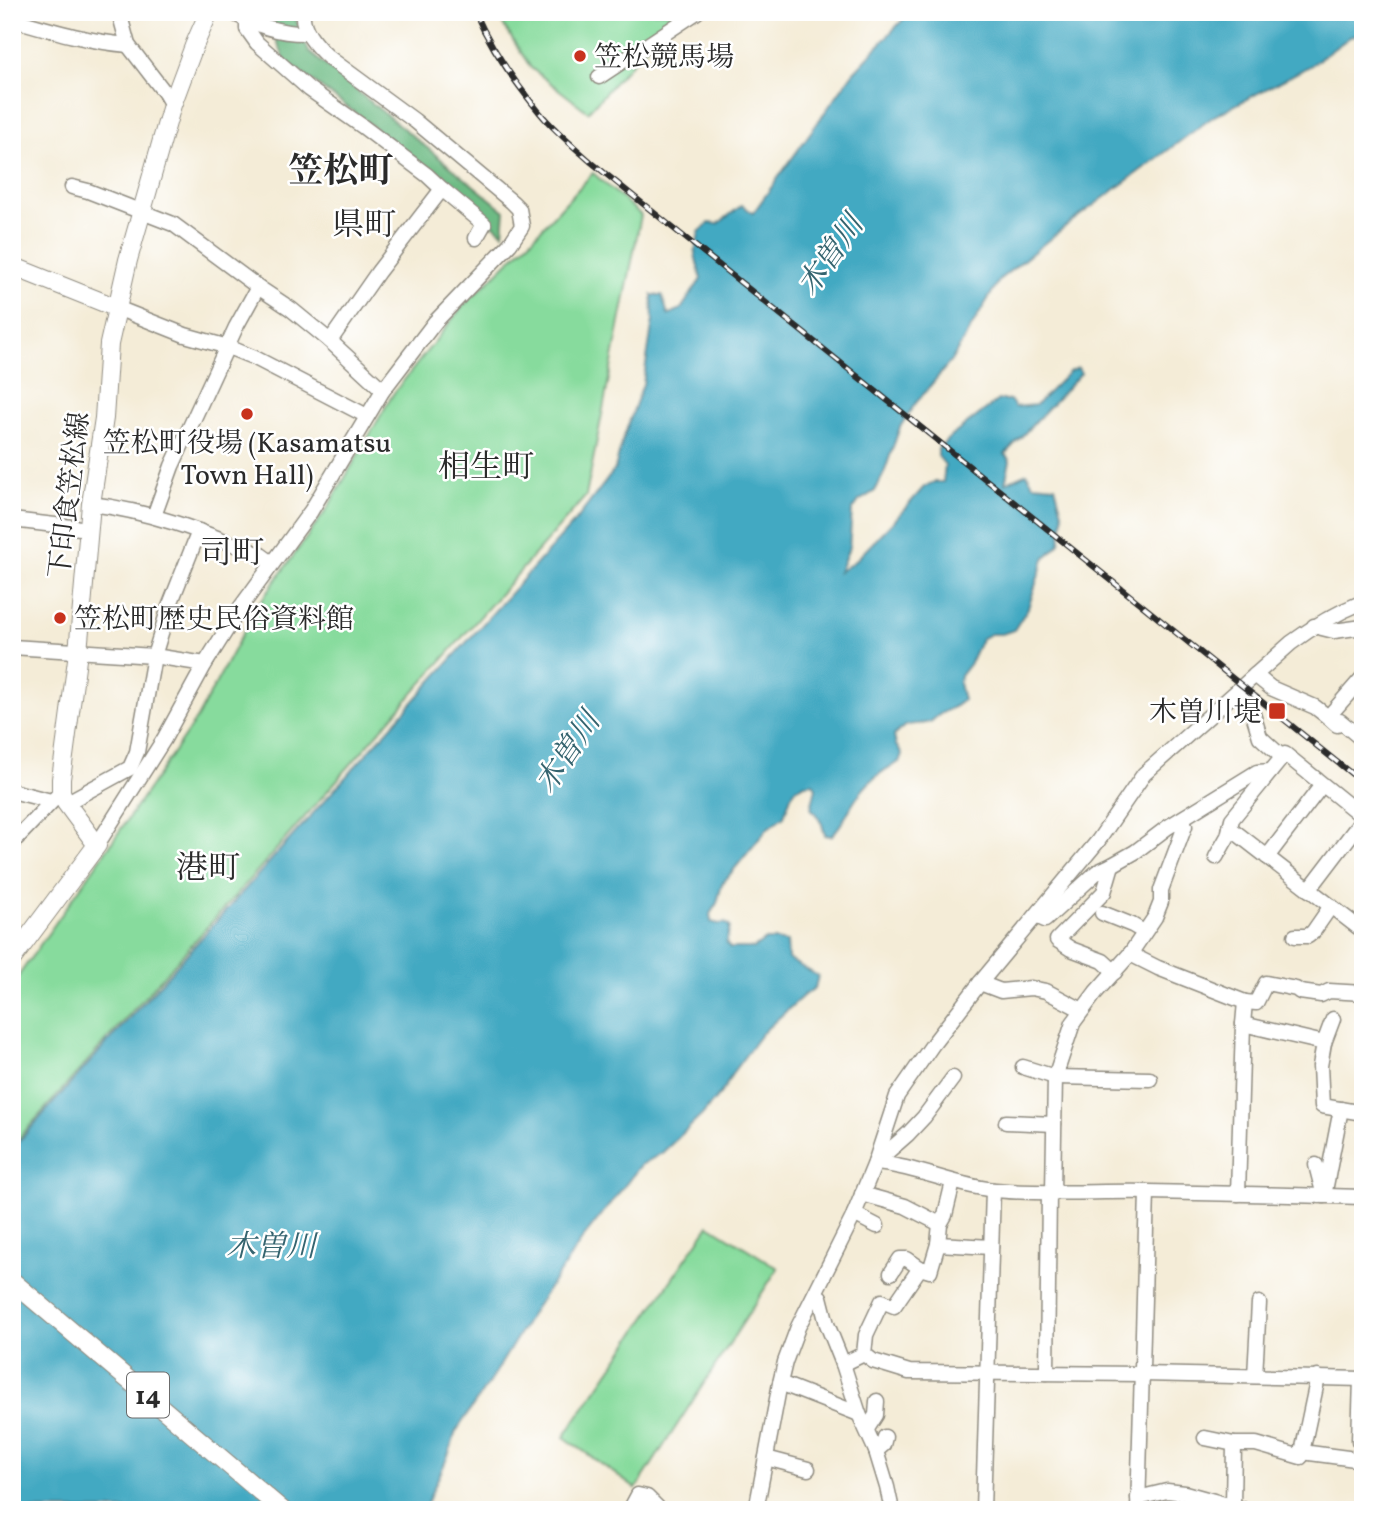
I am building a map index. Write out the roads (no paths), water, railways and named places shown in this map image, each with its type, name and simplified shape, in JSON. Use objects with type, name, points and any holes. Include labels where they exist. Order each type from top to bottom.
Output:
[{"type":"main road","name":"下印食笠松線","points":[[60,799],[78,652],[91,504],[104,418],[109,344],[128,260],[172,106],[209,12]]},
{"type":"main road","points":[[12,265],[117,309]]},
{"type":"main road","points":[[12,959],[97,845],[60,799]]},
{"type":"main road","name":"14","points":[[12,1281],[282,1510]]},
{"type":"street","points":[[119,12],[128,45],[172,106]]},
{"type":"street","points":[[231,12],[276,31],[308,33]]},
{"type":"street","points":[[97,845],[164,739],[205,663],[240,608],[311,511],[383,390],[435,322],[510,244],[522,226],[519,209],[512,202],[415,121],[328,57],[308,33],[302,19],[303,12]]},
{"type":"street","points":[[599,77],[697,12]]},
{"type":"street","points":[[12,19],[75,36],[128,45]]},
{"type":"street","points":[[247,20],[247,29],[257,43],[309,89],[427,175],[484,224],[476,238]]},
{"type":"street","points":[[72,187],[173,224],[291,309],[383,390]]},
{"type":"street","points":[[330,341],[378,272],[442,189]]},
{"type":"street","points":[[154,516],[173,466],[236,327],[258,287]]},
{"type":"street","points":[[117,309],[255,358],[367,416]]},
{"type":"street","points":[[91,504],[154,516],[261,555],[272,564]]},
{"type":"street","points":[[12,520],[89,528]]},
{"type":"street","points":[[12,843],[60,799],[130,768],[137,752],[154,656],[169,607],[199,531]]},
{"type":"street","points":[[756,1510],[785,1362],[798,1327],[854,1214],[875,1163],[897,1096],[980,983],[1098,841],[1144,774],[1291,643],[1338,612],[1363,602]]},
{"type":"street","points":[[1314,626],[1334,631],[1363,627]]},
{"type":"street","points":[[12,647],[154,656],[205,663]]},
{"type":"street","points":[[1255,675],[1271,688],[1307,703],[1338,725],[1340,720],[1363,740]]},
{"type":"street","points":[[1328,717],[1363,677]]},
{"type":"street","points":[[1238,691],[1250,704],[1260,737],[1282,757]]},
{"type":"street","points":[[1216,858],[1228,836],[1232,819],[1284,754],[1363,818],[1309,890]]},
{"type":"street","points":[[1036,916],[1045,920],[1097,872],[1135,852],[1256,772],[1270,771]]},
{"type":"street","points":[[1267,857],[1322,785]]},
{"type":"street","points":[[12,791],[60,799]]},
{"type":"street","points":[[1047,1373],[1055,1077],[1073,1023],[1130,954],[1155,917],[1161,902],[1161,890],[1185,826],[1183,818]]},
{"type":"street","points":[[1230,828],[1363,931]]},
{"type":"street","points":[[1112,865],[1104,892],[1057,940],[1071,949],[1103,961],[1115,972]]},
{"type":"street","points":[[1295,936],[1308,936],[1313,932],[1331,906]]},
{"type":"street","points":[[1102,914],[1144,932]]},
{"type":"street","points":[[1130,954],[1157,968],[1245,1002],[1256,1003],[1266,984],[1321,995],[1329,991],[1363,993]]},
{"type":"street","points":[[980,983],[1001,990],[1031,988],[1046,991],[1082,1010]]},
{"type":"street","points":[[1238,1194],[1245,1002]]},
{"type":"street","points":[[1333,1019],[1324,1043],[1320,1066],[1322,1106],[1363,1113]]},
{"type":"street","points":[[1243,1024],[1324,1043]]},
{"type":"street","points":[[1023,1067],[1055,1077],[1150,1079]]},
{"type":"street","points":[[875,1163],[924,1117],[953,1078]]},
{"type":"street","points":[[1324,1196],[1341,1109]]},
{"type":"street","points":[[1006,1122],[1054,1124]]},
{"type":"street","points":[[875,1163],[993,1190],[1363,1197]]},
{"type":"street","points":[[1315,1165],[1324,1196]]},
{"type":"street","points":[[891,1273],[900,1259],[907,1259],[930,1271],[953,1182]]},
{"type":"street","points":[[983,1510],[993,1190]]},
{"type":"street","points":[[1147,1192],[1138,1504],[1167,1491],[1185,1493],[1239,1508],[1234,1444]]},
{"type":"street","points":[[862,1194],[905,1206],[940,1224]]},
{"type":"street","points":[[854,1214],[877,1226]]},
{"type":"street","points":[[938,1244],[991,1247]]},
{"type":"street","points":[[864,1354],[866,1335],[882,1301],[894,1306],[920,1268]]},
{"type":"street","points":[[815,1294],[820,1297],[859,1414],[876,1451],[892,1510]]},
{"type":"street","points":[[1255,1376],[1259,1303]]},
{"type":"street","points":[[843,1364],[864,1354]]},
{"type":"street","points":[[864,1354],[873,1361],[909,1372],[1362,1379],[1359,1441]]},
{"type":"street","points":[[1205,1438],[1234,1444],[1255,1444],[1301,1457],[1318,1377]]},
{"type":"street","points":[[780,1383],[859,1414]]},
{"type":"street","points":[[867,1429],[876,1415],[877,1401]]},
{"type":"street","points":[[876,1451],[883,1445],[885,1437]]},
{"type":"street","points":[[1302,1452],[1363,1460]]},
{"type":"street","points":[[766,1458],[808,1469]]},
{"type":"street","points":[[879,1510],[887,1487]]},
{"type":"street","points":[[630,1510],[638,1495],[647,1497],[654,1508]]},
{"type":"water","name":"木曽川","points":[[910,12],[1363,12],[1363,33],[1350,37],[1310,66],[1214,116],[1067,225],[1000,279],[951,361],[915,404],[900,427],[875,491],[859,501],[852,511],[849,548],[839,572],[856,560],[924,487],[934,482],[943,482],[945,465],[938,456],[938,449],[949,438],[998,400],[1010,400],[1015,407],[1036,405],[1070,371],[1078,368],[1081,373],[1005,454],[1010,461],[1005,483],[1027,473],[1033,484],[1055,486],[1063,516],[1060,543],[1044,559],[1028,608],[1014,630],[990,634],[981,639],[970,663],[960,676],[963,700],[930,722],[907,725],[894,736],[902,754],[899,762],[881,773],[865,788],[831,836],[825,835],[821,821],[811,808],[816,788],[813,783],[805,784],[791,796],[784,816],[768,828],[722,884],[717,903],[710,914],[711,922],[725,923],[730,927],[726,943],[730,948],[754,948],[765,940],[787,942],[788,959],[818,976],[815,988],[762,1033],[724,1089],[702,1115],[662,1153],[641,1165],[584,1237],[455,1433],[425,1510],[12,1510],[12,1149],[577,519],[615,469],[643,384],[653,320],[652,295],[662,295],[668,315],[681,309],[701,279],[695,254],[699,232],[709,223],[718,224],[742,205],[753,213],[853,73]]},
{"type":"railway","points":[[475,12],[496,51],[531,102],[552,126],[591,162],[1363,783]]},
{"type":"place","name":"笠松競馬場","points":[[580,56]]},
{"type":"place","name":"笠松町役場 (Kasamatsu Town Hall)","points":[[247,414]]},
{"type":"place","name":"笠松町歴史民俗資料館","points":[[60,618]]},
{"type":"place","name":"木曽川堤","points":[[1277,711]]},
{"type":"district","name":"笠松町","points":[[341,170]]},
{"type":"district","name":"県町","points":[[364,224]]},
{"type":"district","name":"相生町","points":[[486,466]]},
{"type":"district","name":"司町","points":[[232,552]]},
{"type":"district","name":"港町","points":[[208,867]]}]
